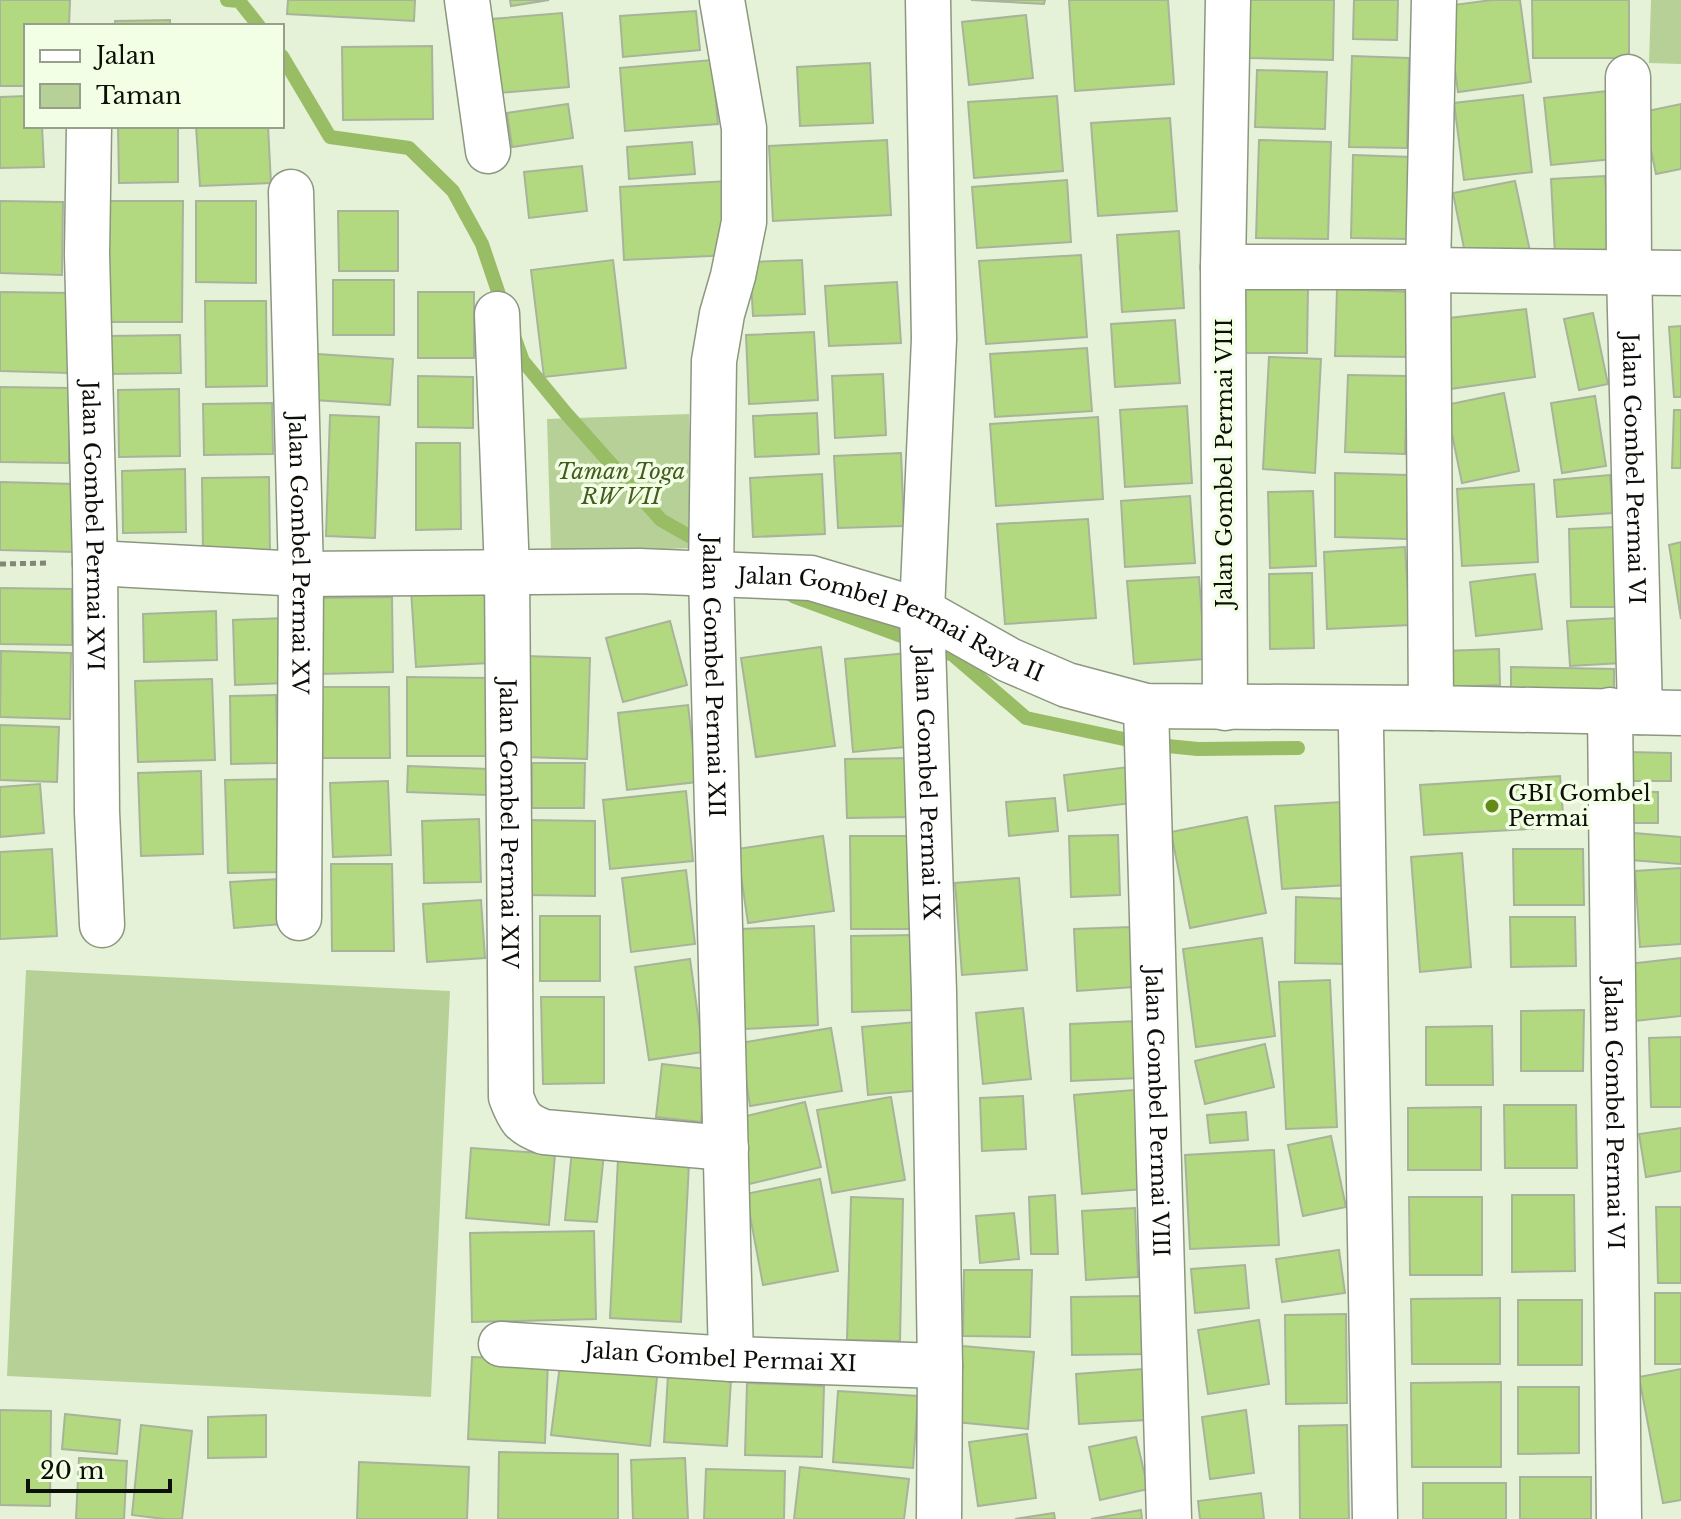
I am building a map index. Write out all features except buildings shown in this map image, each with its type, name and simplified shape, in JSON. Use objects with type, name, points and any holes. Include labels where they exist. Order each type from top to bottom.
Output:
[{"type":"street","points":[[467,0],[488,151]]},
{"type":"street","name":"Jalan Gombel Permai XII","points":[[722,0],[744,128],[744,222],[714,361],[711,574],[731,1359]]},
{"type":"street","name":"Jalan Gombel Permai IX","points":[[928,0],[934,339],[922,611],[934,992],[940,1366],[939,1519]]},
{"type":"street","name":"Jalan Gombel Permai VIII","points":[[1225,708],[1223,267],[1228,0]]},
{"type":"street","points":[[1431,708],[1428,270],[1434,0]]},
{"type":"street","name":"Jalan Gombel Permai VI","points":[[1619,1519],[1644,712],[1629,272],[1628,77]]},
{"type":"street","name":"Jalan Gombel Permai XVI","points":[[89,128],[87,254],[95,563],[97,812],[102,925]]},
{"type":"street","name":"Jalan Gombel Permai XV","points":[[291,192],[301,574],[299,918]]},
{"type":"street","points":[[1223,267],[1407,267],[1428,270],[1681,273]]},
{"type":"street","name":"Jalan Gombel Permai XIV","points":[[497,314],[507,571],[511,1097],[518,1117],[544,1132],[726,1148]]},
{"type":"street","name":"Jalan Gombel Permai Raya II","points":[[95,563],[301,574],[639,571],[811,578],[922,611],[1009,660],[1067,685],[1146,706],[1644,712]]},
{"type":"street","name":"Jalan Gombel Permai VIII","points":[[1146,706],[1169,1519]]},
{"type":"street","points":[[1363,708],[1375,1519]]},
{"type":"street","name":"Jalan Gombel Permai XI","points":[[501,1344],[731,1359],[940,1366]]},
{"type":"green space","points":[[1651,0],[1681,0],[1681,64],[1649,63]]},
{"type":"green space","name":"Taman Toga RW VII","points":[[689,414],[694,548],[551,553],[547,419]]},
{"type":"green space","points":[[26,970],[450,991],[431,1397],[7,1376]]},
{"type":"waterway","points":[[227,0],[239,1],[257,24]]},
{"type":"waterway","points":[[284,59],[330,137],[409,148],[453,191],[482,244],[504,309]]},
{"type":"waterway","points":[[514,336],[523,361],[661,520],[705,545]]},
{"type":"waterway","points":[[785,591],[953,655],[1026,718],[1147,744],[1198,749],[1298,748]]},
{"type":"place","name":"GBI Gombel Permai","points":[[1492,806]]}]
